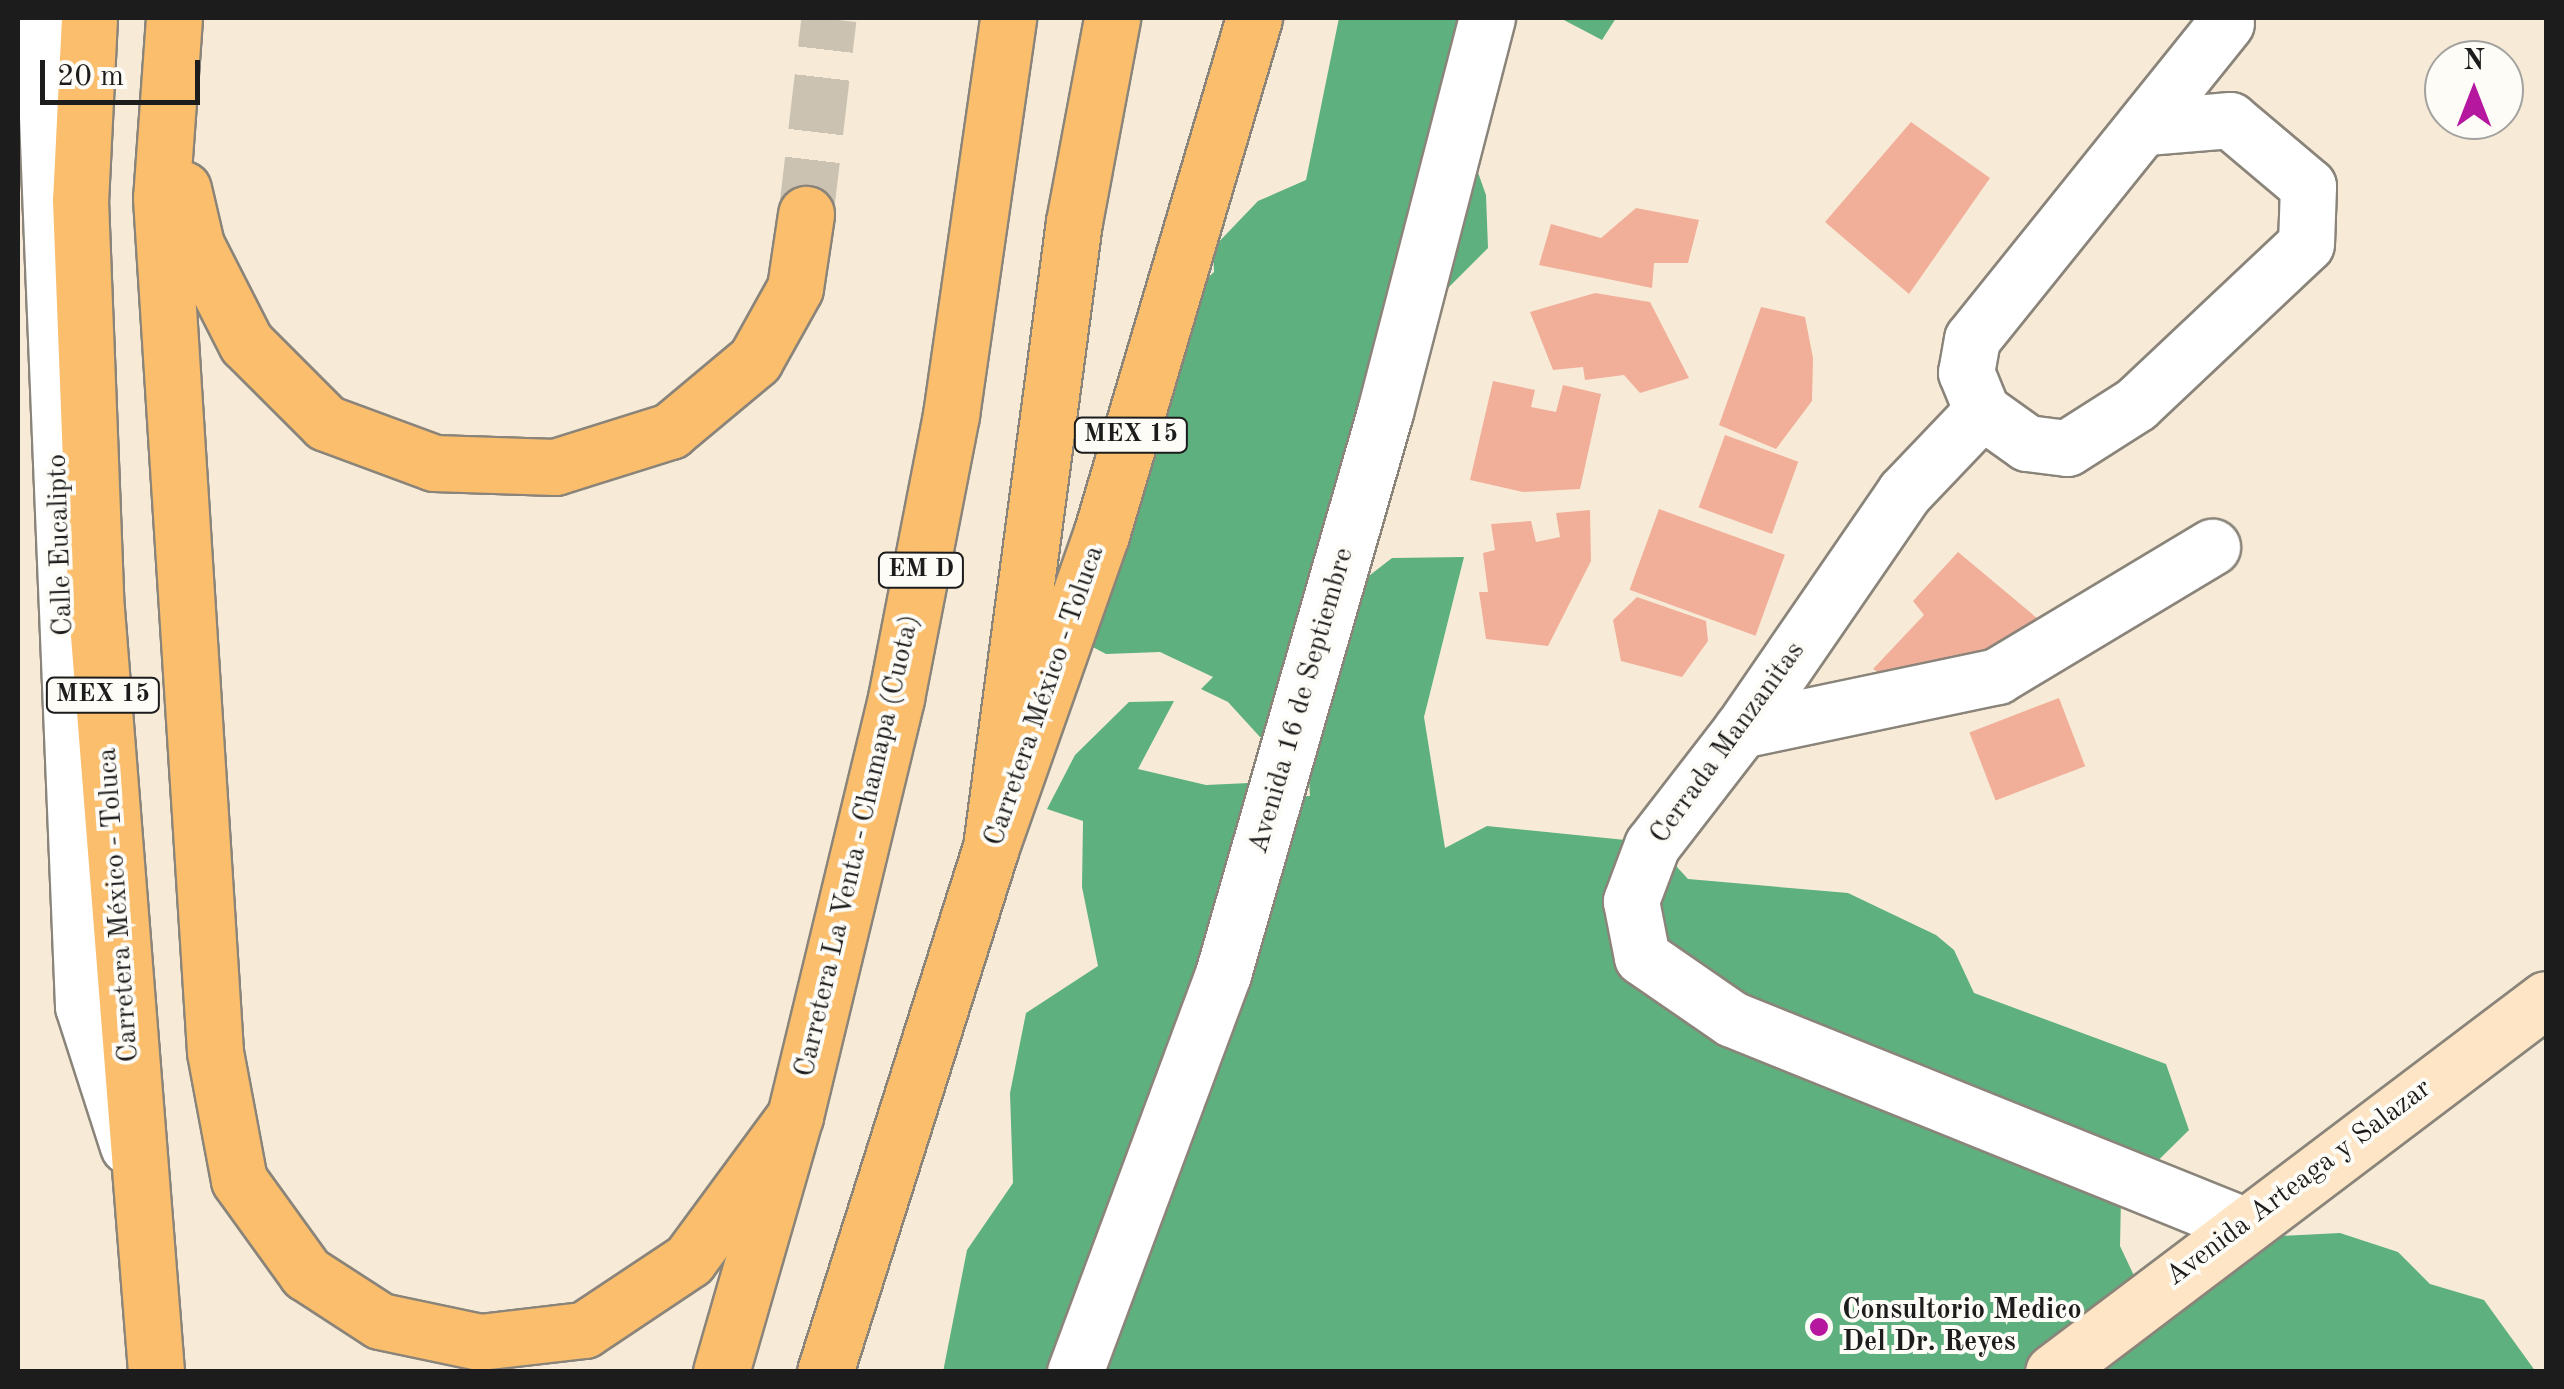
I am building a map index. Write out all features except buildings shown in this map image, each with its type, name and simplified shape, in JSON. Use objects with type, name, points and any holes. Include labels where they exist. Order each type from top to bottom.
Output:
[{"type":"main road","name":"Carretera México - Toluca","points":[[89,18],[80,200],[96,609],[156,1372]]},
{"type":"main road","points":[[174,18],[161,198],[214,1052],[239,1180],[306,1273],[380,1322],[480,1342],[584,1330],[688,1260],[795,1116]]},
{"type":"main road","name":"Carretera La Venta - Chamapa (Cuota)","points":[[721,1372],[795,1116],[896,698],[952,415],[1008,18]]},
{"type":"main road","points":[[992,847],[1062,301],[1112,18]]},
{"type":"main road","name":"Carretera México - Toluca","points":[[825,1372],[992,847],[1101,536],[1254,18]]},
{"type":"main road","points":[[167,118],[196,245],[246,343],[326,423],[434,463],[555,467],[670,431],[755,360],[795,288],[806,214]]},
{"type":"street","name":"Calle Eucalipto","points":[[44,18],[83,1006],[140,1184]]},
{"type":"street","name":"Avenida 16 de Septiembre","points":[[1075,1372],[1224,974],[1385,412],[1487,18]]},
{"type":"street","points":[[2146,127],[2230,120],[2308,186],[2306,244],[2136,404],[2067,448],[2027,443],[1982,412],[1966,372],[1972,338],[2146,127],[2226,23]]},
{"type":"street","name":"Cerrada Manzanitas","points":[[1982,412],[1904,493],[1741,730],[1652,845],[1632,901],[1642,956],[1732,1019],[2241,1224]]},
{"type":"street","points":[[1741,730],[1997,676],[2212,547]]},
{"type":"street","name":"Avenida Arteaga y Salazar","points":[[2054,1372],[2241,1224],[2546,999]]},
{"type":"green space","points":[[1339,18],[1476,18],[1460,122],[1486,195],[1488,248],[1428,308],[1361,582],[1392,558],[1464,557],[1424,717],[1445,848],[1487,826],[1655,843],[1688,879],[1848,893],[1936,935],[1954,950],[1974,993],[2166,1064],[2189,1130],[2121,1197],[2120,1246],[2137,1282],[2221,1239],[2340,1233],[2398,1252],[2430,1284],[2484,1300],[2536,1372],[943,1372],[967,1250],[1013,1183],[1010,1093],[1026,1013],[1098,966],[1082,887],[1083,821],[1047,809],[1075,755],[1129,702],[1174,701],[1138,769],[1206,785],[1249,783],[1263,798],[1310,796],[1307,752],[1260,737],[1228,702],[1201,689],[1213,677],[1160,652],[1106,654],[1074,637],[1201,284],[1214,272],[1213,248],[1258,201],[1306,180]]},
{"type":"green space","points":[[1560,18],[1616,18],[1602,40]]},
{"type":"tunnel","points":[[806,214],[829,18]]},
{"type":"place","name":"Consultorio Medico Del Dr. Reyes","points":[[1819,1327]]}]
